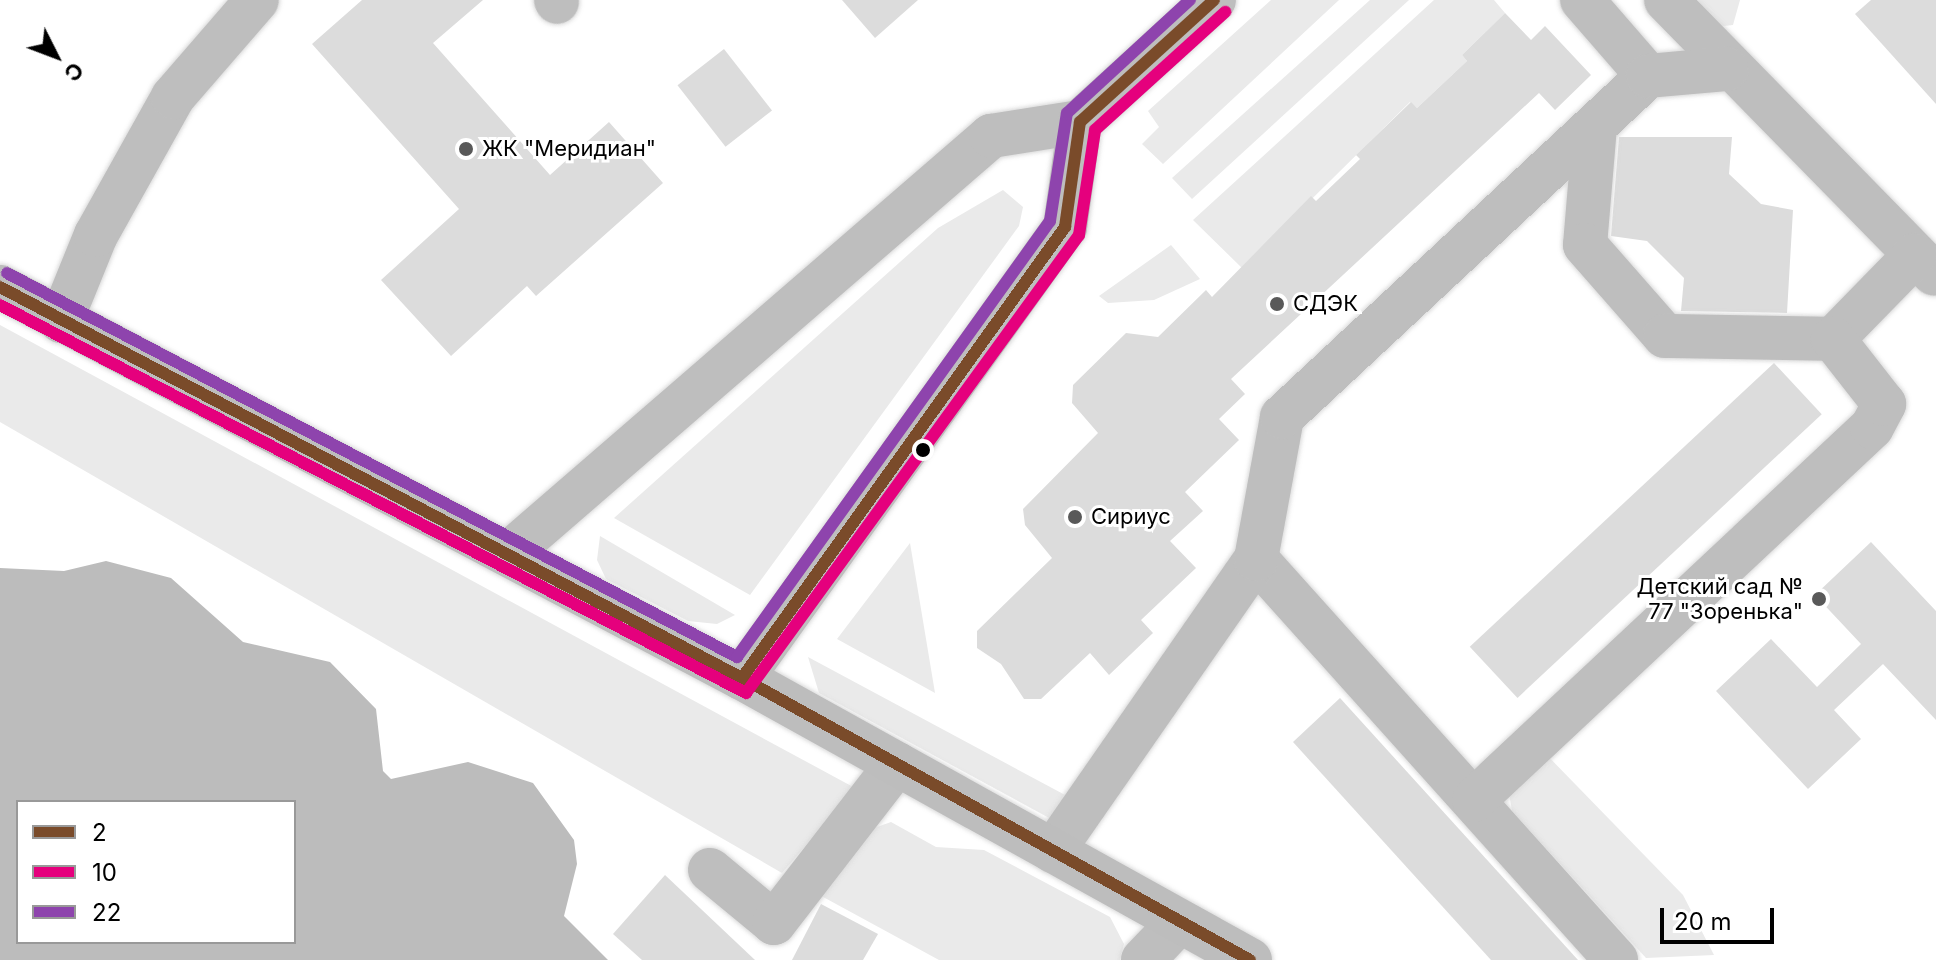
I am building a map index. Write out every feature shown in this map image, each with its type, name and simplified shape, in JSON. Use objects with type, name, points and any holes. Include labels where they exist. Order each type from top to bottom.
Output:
[{"type":"main road","points":[[0,287],[742,678],[1250,960]]},
{"type":"street","points":[[61,321],[96,235],[173,97],[257,0]]},
{"type":"street","points":[[508,554],[991,136],[1080,122],[1214,0]]},
{"type":"street","points":[[1582,0],[1648,76]]},
{"type":"street","points":[[1595,126],[1585,245],[1665,336],[1833,339],[1925,265],[1727,69],[1666,0]]},
{"type":"street","points":[[1053,851],[1256,559],[1282,417],[1648,76],[1727,69]]},
{"type":"street","points":[[742,678],[1065,227],[1080,122]]},
{"type":"street","points":[[1474,800],[1872,427],[1884,404],[1833,339]]},
{"type":"street","points":[[1256,559],[1616,960]]},
{"type":"street","points":[[710,870],[774,923],[897,764]]},
{"type":"street","points":[[1143,960],[1179,922]]},
{"type":"shaded area","points":[[1271,0],[1339,0],[1163,164],[1142,144],[1159,127],[1148,111]]},
{"type":"shaded area","points":[[1370,0],[1409,0],[1192,199],[1172,178]]},
{"type":"shaded area","points":[[1434,0],[1494,0],[1505,13],[1462,55],[1467,61],[1417,108],[1410,102],[1242,268],[1193,220]]},
{"type":"shaded area","points":[[1698,0],[1740,0],[1733,25],[1715,27]]},
{"type":"shaded area","points":[[1003,190],[1023,207],[1019,226],[750,595],[614,518],[938,228]]},
{"type":"shaded area","points":[[1171,245],[1200,279],[1154,300],[1108,303],[1099,296]]},
{"type":"shaded area","points":[[0,325],[855,788],[782,873],[0,422]]},
{"type":"shaded area","points":[[600,536],[735,615],[717,624],[688,621],[606,579],[597,560]]},
{"type":"shaded area","points":[[910,543],[935,693],[837,639]]},
{"type":"shaded area","points":[[106,561],[171,578],[243,642],[330,662],[376,709],[383,771],[391,779],[468,762],[533,783],[574,840],[577,864],[564,916],[608,960],[0,960],[0,568],[64,571]]},
{"type":"shaded area","points":[[808,657],[1067,796],[1051,819],[819,693]]},
{"type":"shaded area","points":[[1541,749],[1683,895],[1714,955],[1646,958],[1512,811],[1509,793]]},
{"type":"shaded area","points":[[891,822],[936,847],[984,850],[1110,917],[1124,944],[1120,960],[939,960],[814,892],[860,833]]},
{"type":"building","name":"ЖК \"Меридиан\"","points":[[362,0],[483,0],[433,43],[550,175],[609,122],[663,183],[536,296],[527,286],[451,356],[381,280],[459,209],[312,44]]},
{"type":"building","points":[[842,0],[918,0],[875,38]]},
{"type":"building","points":[[1871,0],[1936,0],[1936,104],[1855,14]]},
{"type":"building","points":[[1505,13],[1531,40],[1545,26],[1591,75],[1555,110],[1539,93],[1231,379],[1245,394],[1219,419],[1239,440],[1185,492],[1203,511],[1170,541],[1196,568],[1141,620],[1153,633],[1109,675],[1090,653],[1041,699],[1024,699],[1001,664],[977,648],[977,631],[1052,558],[1025,525],[1023,509],[1098,433],[1072,403],[1073,385],[1126,333],[1158,337],[1206,290],[1212,297],[1311,196],[1316,201],[1360,159],[1356,155],[1411,102],[1417,108],[1467,61],[1462,55]]},
{"type":"building","points":[[724,49],[772,110],[726,147],[678,85]]},
{"type":"building","points":[[1619,137],[1732,137],[1729,174],[1761,204],[1793,210],[1787,313],[1681,311],[1684,278],[1647,241],[1611,236]]},
{"type":"building","points":[[1774,363],[1822,414],[1517,698],[1470,647]]},
{"type":"building","points":[[1871,542],[1936,611],[1936,720],[1883,664],[1834,710],[1861,739],[1808,789],[1716,691],[1771,639],[1817,687],[1861,644],[1815,595]]},
{"type":"building","points":[[1340,698],[1578,960],[1491,960],[1293,742]]},
{"type":"building","points":[[665,875],[755,960],[642,960],[613,934]]},
{"type":"building","points":[[821,904],[878,934],[863,960],[792,960]]},
{"type":"transit line","name":"22","points":[[7,273],[737,657],[1050,221],[1067,113],[1190,0]]},
{"type":"transit line","name":"2","points":[[742,678],[1065,227],[1080,122],[1214,0]]},
{"type":"transit line","name":"10","points":[[0,305],[746,693],[1079,235],[1095,130],[1225,12]]},
{"type":"transit line","name":"2","points":[[0,287],[742,678],[1250,960]]},
{"type":"place","name":"ЖК \"Меридиан\"","points":[[466,149]]},
{"type":"place","name":"СДЭК","points":[[1277,304]]},
{"type":"place","name":"Сириус","points":[[1075,517]]},
{"type":"place","name":"Детский сад № 77 \"Зоренька\"","points":[[1819,599]]}]
